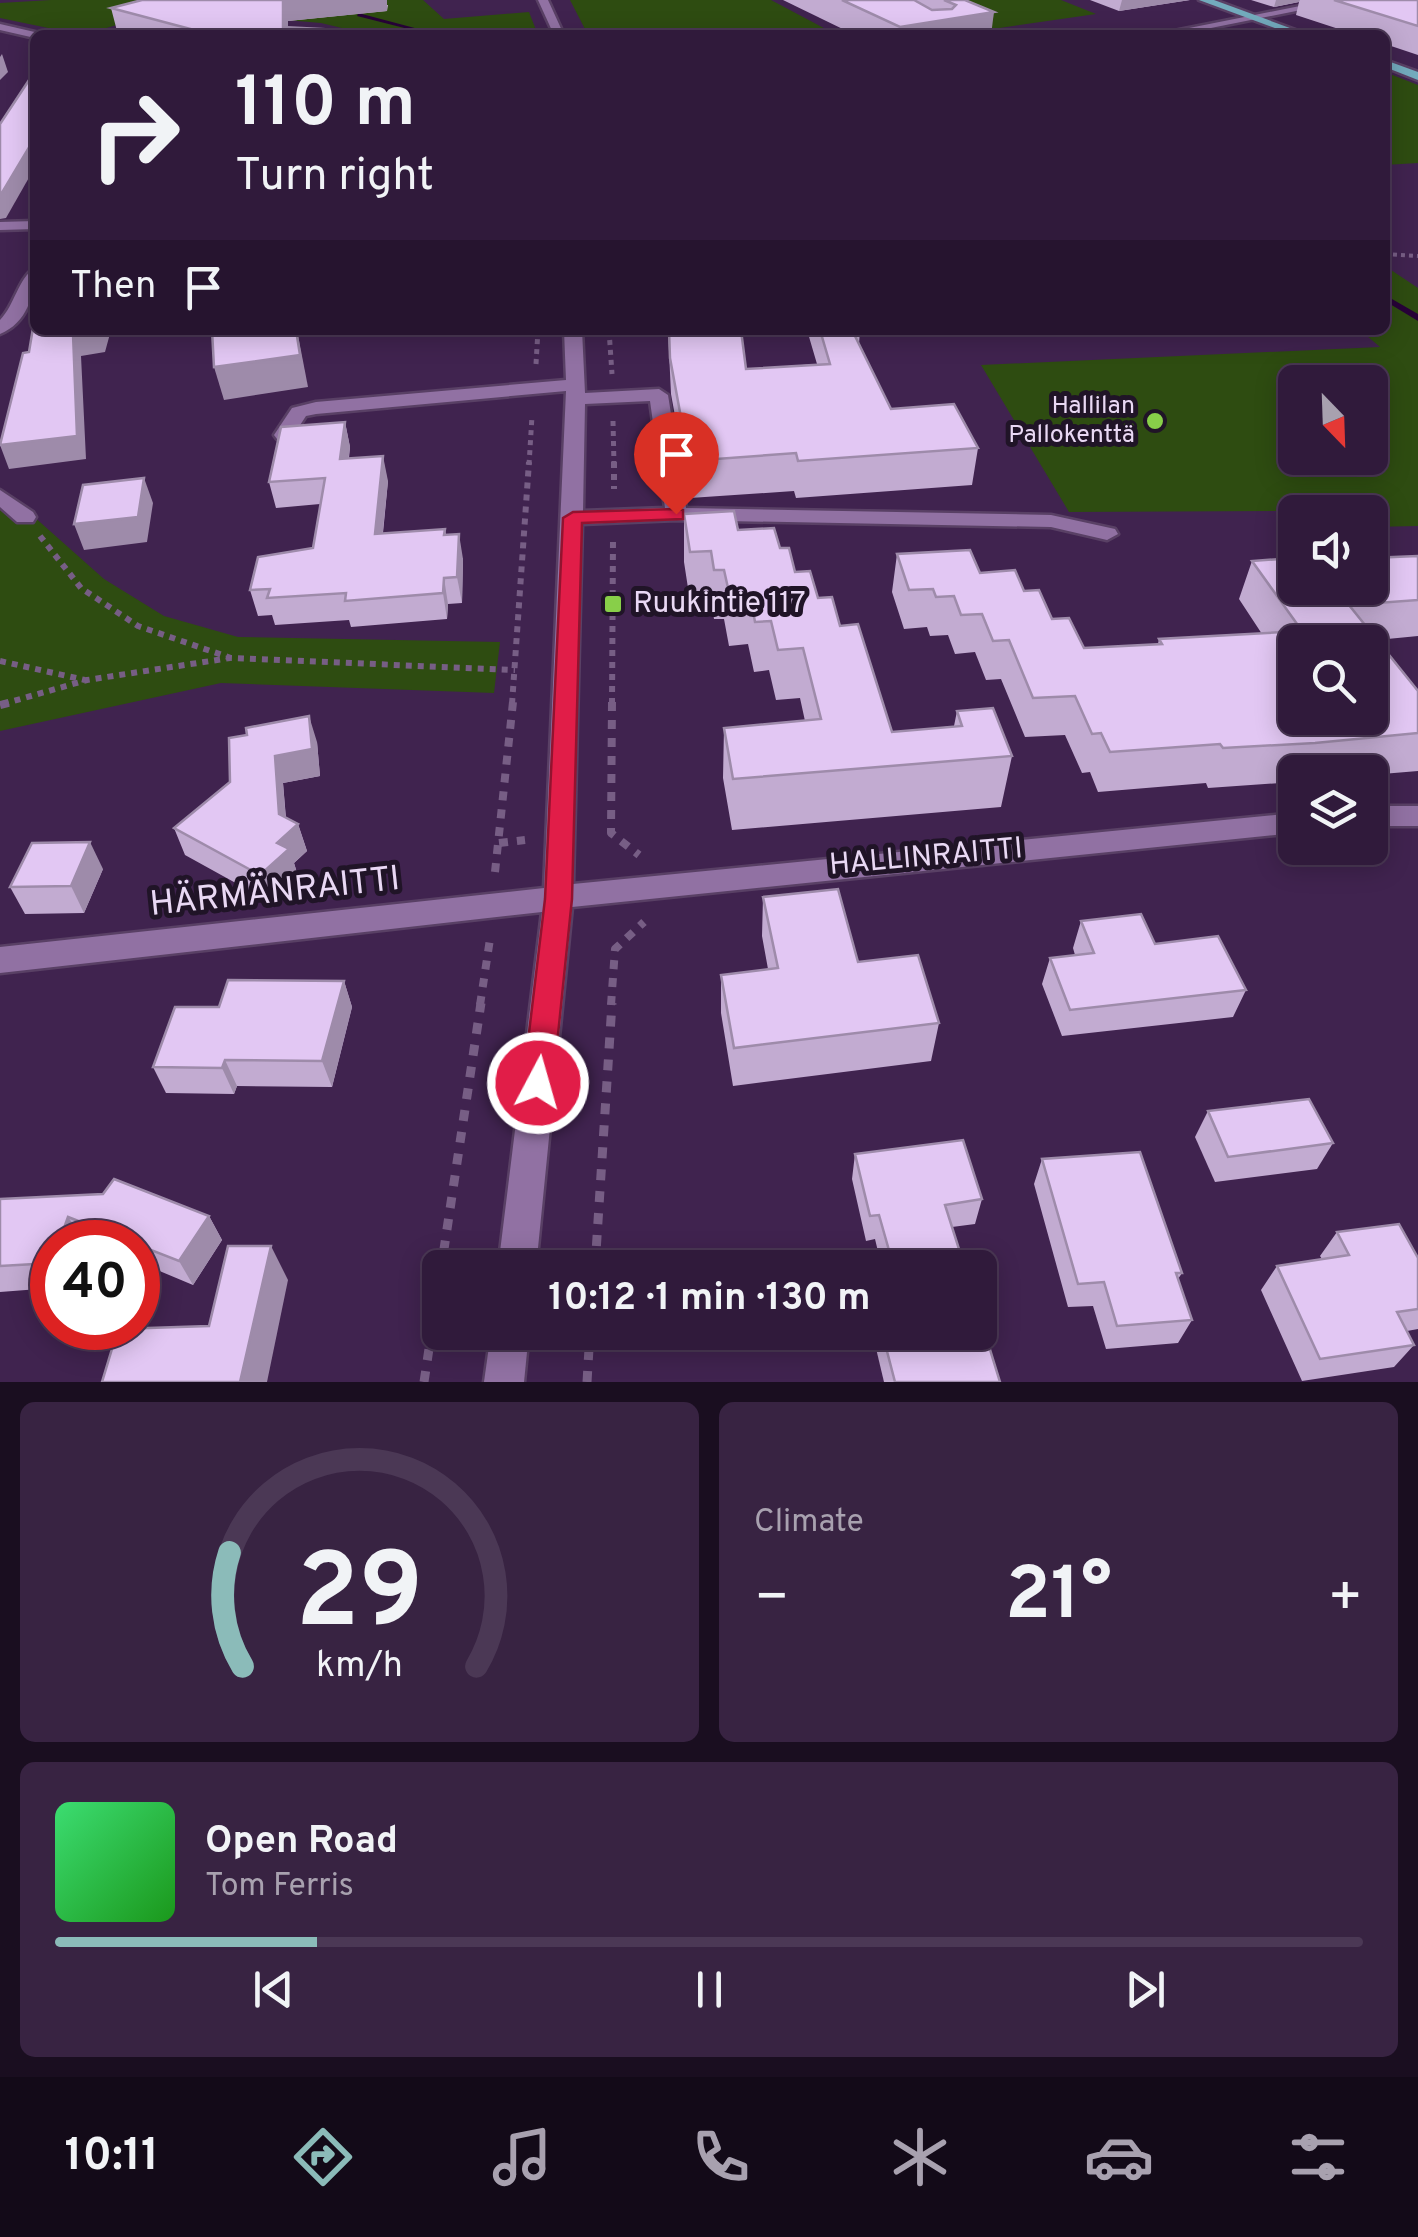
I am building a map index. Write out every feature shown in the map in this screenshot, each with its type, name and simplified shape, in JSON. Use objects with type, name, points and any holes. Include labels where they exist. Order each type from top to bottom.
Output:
[{"type":"main road","points":[[1204,0],[1290,30]]},
{"type":"main road","points":[[1390,66],[1418,76]]},
{"type":"street","points":[[544,0],[556,30]]},
{"type":"street","points":[[1182,30],[1350,0]]},
{"type":"street","points":[[1232,30],[1324,14],[1350,0]]},
{"type":"street","points":[[0,28],[30,34]]},
{"type":"street","points":[[0,226],[30,225]]},
{"type":"street","points":[[0,329],[16,314],[30,285]]},
{"type":"street","points":[[16,314],[30,313]]},
{"type":"street","points":[[519,1250],[558,899],[573,518],[573,335]]},
{"type":"street","points":[[284,435],[299,412],[316,408],[534,389],[613,397],[660,395],[676,514]]},
{"type":"street","points":[[0,496],[25,517]]},
{"type":"street","points":[[573,518],[676,514],[1051,520],[1107,534]]},
{"type":"street","points":[[1388,816],[1418,816]]},
{"type":"street","name":"HALLINRAITTI","points":[[558,899],[643,886],[1278,825]]},
{"type":"street","name":"HÄRMÄNRAITTI","points":[[0,960],[558,899]]},
{"type":"street","points":[[504,1382],[508,1350]]},
{"type":"path","points":[[1390,254],[1418,256]]},
{"type":"path","points":[[424,1382],[490,952],[490,907],[516,670],[538,335]]},
{"type":"path","points":[[595,1250],[615,950],[644,920],[639,854],[611,833],[614,517],[609,335]]},
{"type":"path","points":[[25,517],[82,588],[138,626],[231,658]]},
{"type":"path","points":[[0,705],[87,680],[231,658],[516,670]]},
{"type":"path","points":[[0,661],[87,680]]},
{"type":"path","points":[[587,1382],[589,1350]]},
{"type":"green space","points":[[423,0],[444,19],[529,12],[536,30],[350,30],[321,23],[169,10],[99,30],[58,30],[0,18],[0,3]]},
{"type":"green space","points":[[570,0],[771,0],[828,30],[585,30]]},
{"type":"green space","points":[[912,0],[1061,0],[1096,14],[986,30],[977,30]]},
{"type":"green space","points":[[1390,74],[1418,85],[1418,163],[1390,165]]},
{"type":"green space","name":"Hallilan Pallokenttä","points":[[1390,269],[1418,288],[1418,526],[1388,527],[1388,495],[1278,495],[1278,511],[1069,512],[981,365],[1380,347],[1366,335],[1390,335]]},
{"type":"green space","points":[[14,499],[104,579],[164,616],[238,637],[500,642],[494,693],[221,683],[0,731],[0,504]]},
{"type":"building","points":[[142,0],[283,0],[283,27],[340,30],[194,30],[111,8]]},
{"type":"building","points":[[842,0],[914,0],[932,10],[952,9],[956,5],[944,0],[965,0],[994,12],[900,27]]},
{"type":"building","points":[[1334,0],[1418,0],[1418,26]]},
{"type":"building","points":[[30,79],[30,146],[0,196],[0,124]]},
{"type":"building","points":[[32,335],[73,335],[77,436],[0,445],[23,353],[29,352]]},
{"type":"building","points":[[212,335],[297,335],[300,355],[214,367]]},
{"type":"building","points":[[669,335],[742,335],[746,369],[830,364],[821,335],[854,335],[891,409],[954,404],[978,448],[798,461],[796,453],[689,461]]},
{"type":"building","points":[[345,422],[340,459],[383,456],[375,534],[445,529],[444,535],[459,534],[457,577],[444,578],[443,593],[345,601],[346,593],[267,598],[270,589],[250,590],[258,557],[313,548],[325,478],[269,482],[281,427]]},
{"type":"building","points":[[144,478],[138,517],[74,524],[83,485]]},
{"type":"building","points":[[734,511],[738,530],[774,528],[780,548],[789,548],[795,572],[810,571],[818,598],[832,597],[840,626],[858,624],[892,732],[962,726],[957,711],[993,708],[1012,756],[733,779],[724,728],[821,719],[803,648],[778,650],[771,621],[755,622],[750,595],[730,597],[724,570],[714,570],[711,551],[690,552],[684,514]]},
{"type":"building","points":[[970,550],[980,573],[1015,570],[1024,591],[1039,590],[1052,619],[1069,618],[1084,648],[1278,632],[1278,735],[1388,735],[1388,654],[1418,691],[1418,733],[1315,743],[1223,748],[1220,744],[1110,752],[1101,733],[1092,734],[1075,696],[1033,698],[1009,640],[993,641],[982,614],[961,615],[954,596],[936,597],[933,589],[909,590],[897,554]]},
{"type":"building","points":[[1418,556],[1418,600],[1388,602],[1388,557]]},
{"type":"building","points":[[1278,559],[1278,597],[1252,561]]},
{"type":"building","points":[[1283,605],[1349,605],[1365,625],[1298,625]]},
{"type":"building","points":[[309,716],[312,749],[275,756],[279,814],[298,824],[277,843],[289,849],[260,875],[174,828],[230,782],[229,738],[247,735],[246,728]]},
{"type":"building","points":[[90,842],[71,886],[10,887],[32,843]]},
{"type":"building","points":[[838,889],[858,962],[918,955],[939,1023],[734,1048],[721,975],[778,968],[763,897]]},
{"type":"building","points":[[1141,914],[1155,944],[1218,936],[1246,990],[1070,1010],[1050,958],[1094,953],[1081,921]]},
{"type":"building","points":[[228,980],[344,981],[322,1061],[225,1060],[222,1068],[153,1067],[175,1007],[219,1007]]},
{"type":"building","points":[[1309,1099],[1333,1143],[1228,1157],[1208,1111]]},
{"type":"building","points":[[963,1140],[982,1199],[945,1205],[959,1250],[889,1250],[879,1215],[870,1216],[855,1154]]},
{"type":"building","points":[[1140,1152],[1182,1273],[1176,1273],[1192,1320],[1117,1326],[1104,1282],[1078,1284],[1042,1159]]},
{"type":"building","points":[[114,1179],[209,1216],[179,1261],[160,1254],[160,1220],[30,1220],[30,1264],[0,1266],[0,1199],[103,1194]]},
{"type":"building","points":[[1399,1224],[1418,1258],[1418,1309],[1397,1312],[1414,1345],[1320,1359],[1277,1266],[1349,1255],[1337,1232]]},
{"type":"building","points":[[228,1246],[271,1246],[240,1382],[102,1382],[112,1350],[160,1350],[160,1328],[209,1326]]},
{"type":"building","points":[[887,1350],[990,1350],[1000,1382],[895,1382]]},
{"type":"waterway","points":[[369,0],[359,15],[418,30]]},
{"type":"waterway","points":[[1390,300],[1418,318]]},
{"type":"place","name":"Hallilan Pallokenttä","points":[[1155,421]]},
{"type":"place","name":"Ruukintie 117","points":[[613,604]]},
{"type":"route","points":[[538,1083],[558,899],[573,518],[676,514]]}]
